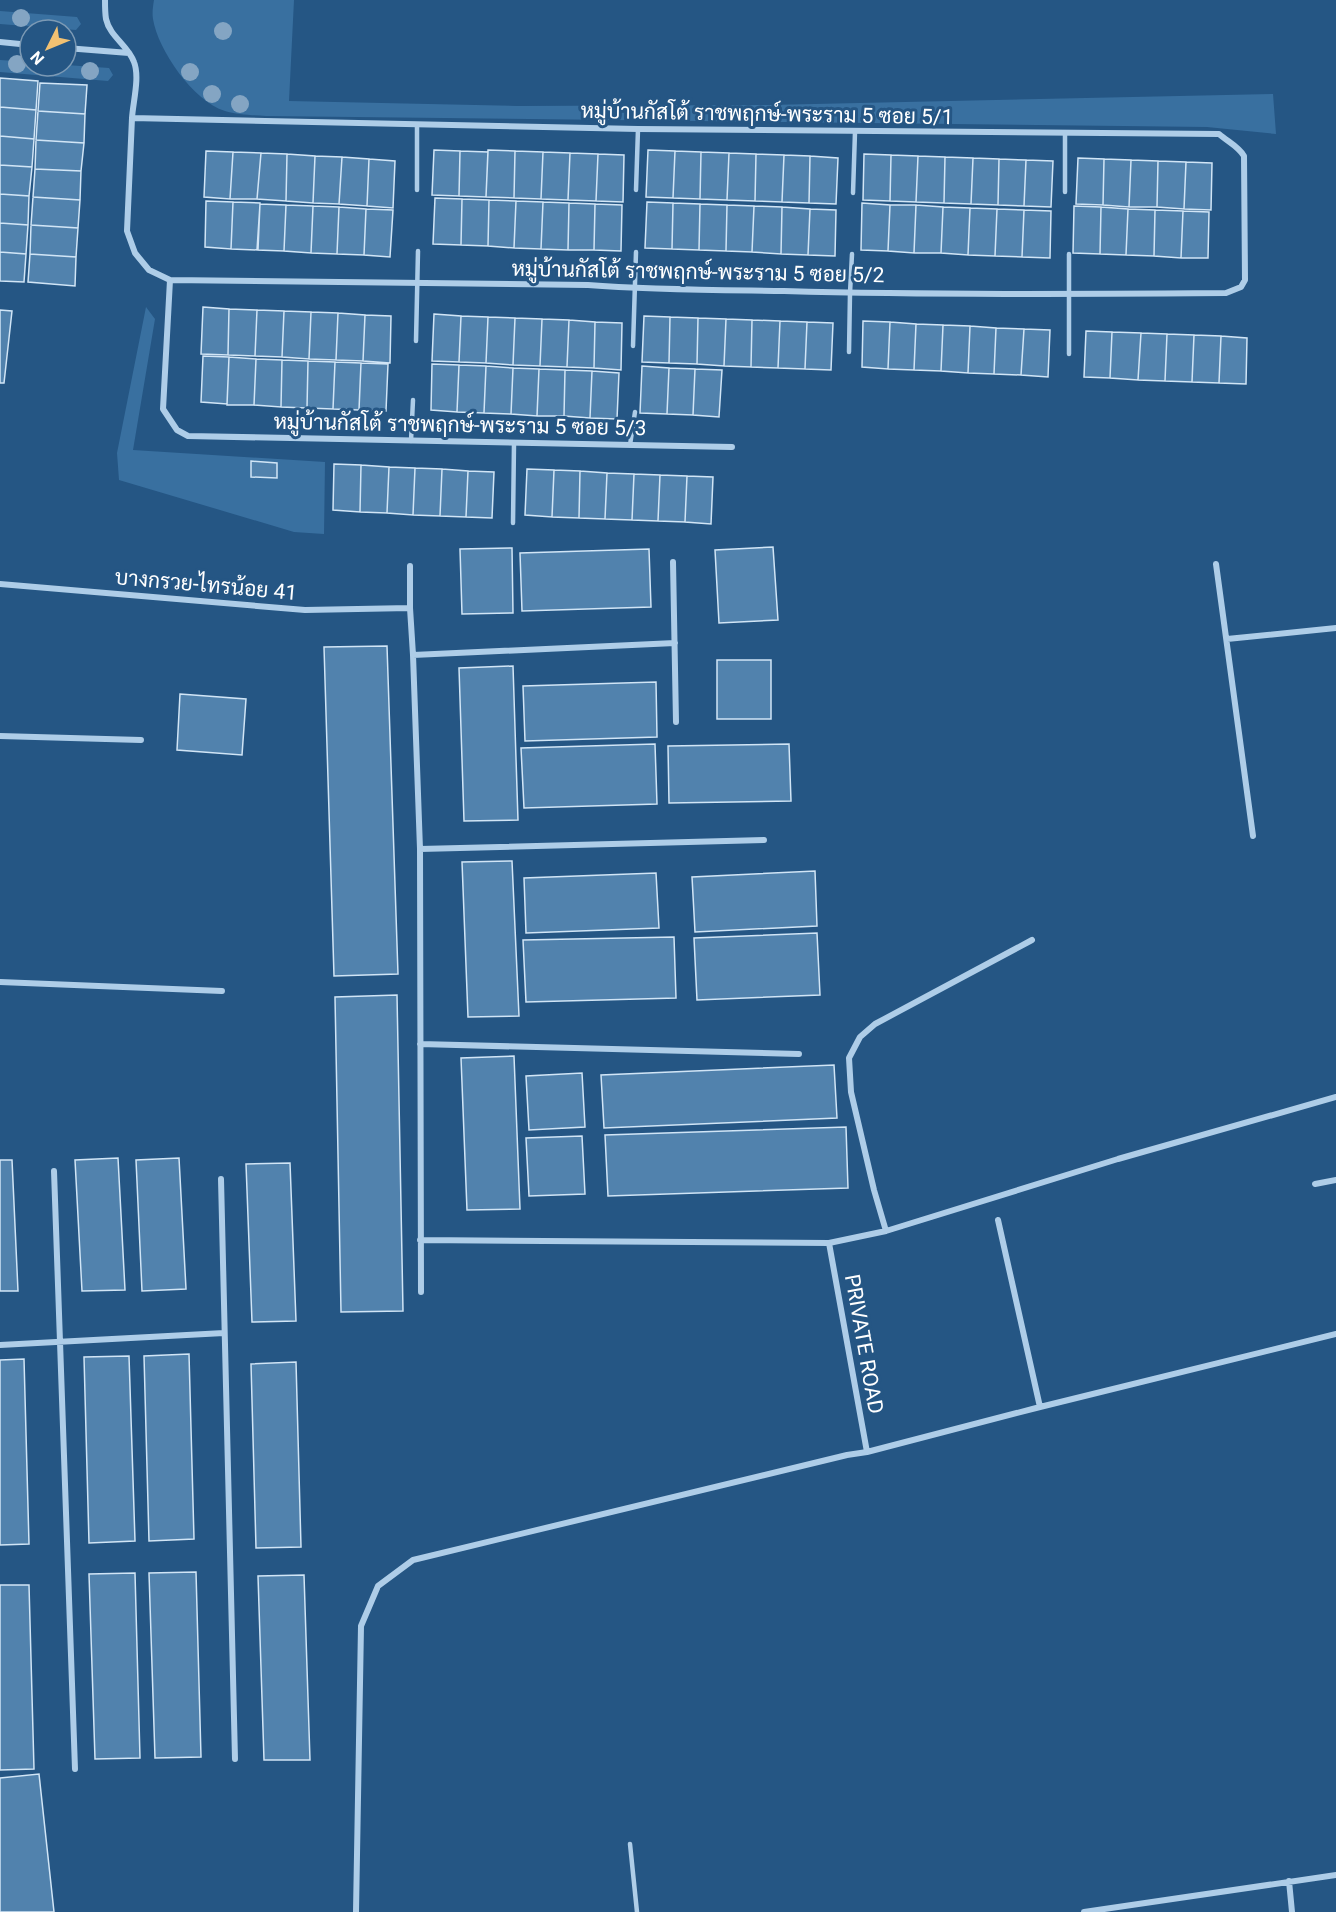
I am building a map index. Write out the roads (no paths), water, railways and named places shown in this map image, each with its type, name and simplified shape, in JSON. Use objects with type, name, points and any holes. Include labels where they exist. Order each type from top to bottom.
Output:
[{"type":"street","points":[[105,0],[106,21],[110,30],[130,53],[135,64],[128,231],[135,253],[149,270],[170,280]]},
{"type":"street","points":[[0,42],[18,44]]},
{"type":"street","points":[[78,49],[130,53]]},
{"type":"street","name":"หมู่บ้านกัสโต้ ราชพฤกษ์-พระราม 5 ซอย 5/1","points":[[132,118],[638,129],[1219,134],[1228,143],[1240,149],[1244,156],[1245,280],[1241,287],[1226,293]]},
{"type":"street","name":"หมู่บ้านกัสโต้ ราชพฤกษ์-พระราม 5 ซอย 5/2","points":[[170,280],[588,285],[850,293],[1226,293]]},
{"type":"street","name":"หมู่บ้านกัสโต้ ราชพฤกษ์-พระราม 5 ซอย 5/3","points":[[170,280],[163,410],[177,430],[188,436],[732,447]]},
{"type":"street","points":[[673,562],[676,722]]},
{"type":"street","points":[[1216,564],[1252,836]]},
{"type":"street","points":[[410,566],[420,849],[421,1292]]},
{"type":"street","name":"บางกรวย-ไทรน้อย 41","points":[[0,584],[305,610],[410,608]]},
{"type":"street","points":[[1227,639],[1336,628]]},
{"type":"street","points":[[413,655],[675,643]]},
{"type":"street","points":[[0,736],[141,740]]},
{"type":"street","points":[[420,849],[764,840]]},
{"type":"street","points":[[886,1231],[850,1092],[849,1058],[860,1037],[875,1024],[1032,940]]},
{"type":"street","points":[[0,982],[222,991]]},
{"type":"street","points":[[420,1044],[799,1054]]},
{"type":"street","points":[[420,1240],[829,1243],[886,1231],[1107,1162],[1336,1097]]},
{"type":"street","points":[[54,1171],[75,1769]]},
{"type":"street","points":[[221,1179],[235,1759]]},
{"type":"street","points":[[1315,1184],[1336,1180]]},
{"type":"street","points":[[998,1220],[1040,1407]]},
{"type":"street","name":"PRIVATE ROAD","points":[[829,1243],[867,1452]]},
{"type":"street","points":[[0,1345],[224,1333]]},
{"type":"street","points":[[356,1912],[361,1626],[378,1586],[413,1560],[836,1457],[867,1452],[1336,1334]]},
{"type":"street","points":[[1084,1912],[1336,1875]]},
{"type":"street","points":[[1289,1881],[1292,1912]]},
{"type":"lane","points":[[417,125],[417,189]]},
{"type":"lane","points":[[636,190],[638,129]]},
{"type":"lane","points":[[853,193],[855,132]]},
{"type":"lane","points":[[1065,133],[1065,192]]},
{"type":"lane","points":[[416,341],[418,251]]},
{"type":"lane","points":[[633,346],[636,252]]},
{"type":"lane","points":[[849,352],[852,254]]},
{"type":"lane","points":[[1069,254],[1069,354]]},
{"type":"lane","points":[[411,441],[413,400]]},
{"type":"lane","points":[[630,445],[635,412]]},
{"type":"lane","points":[[513,523],[514,442]]},
{"type":"lane","points":[[630,1844],[637,1912]]}]
